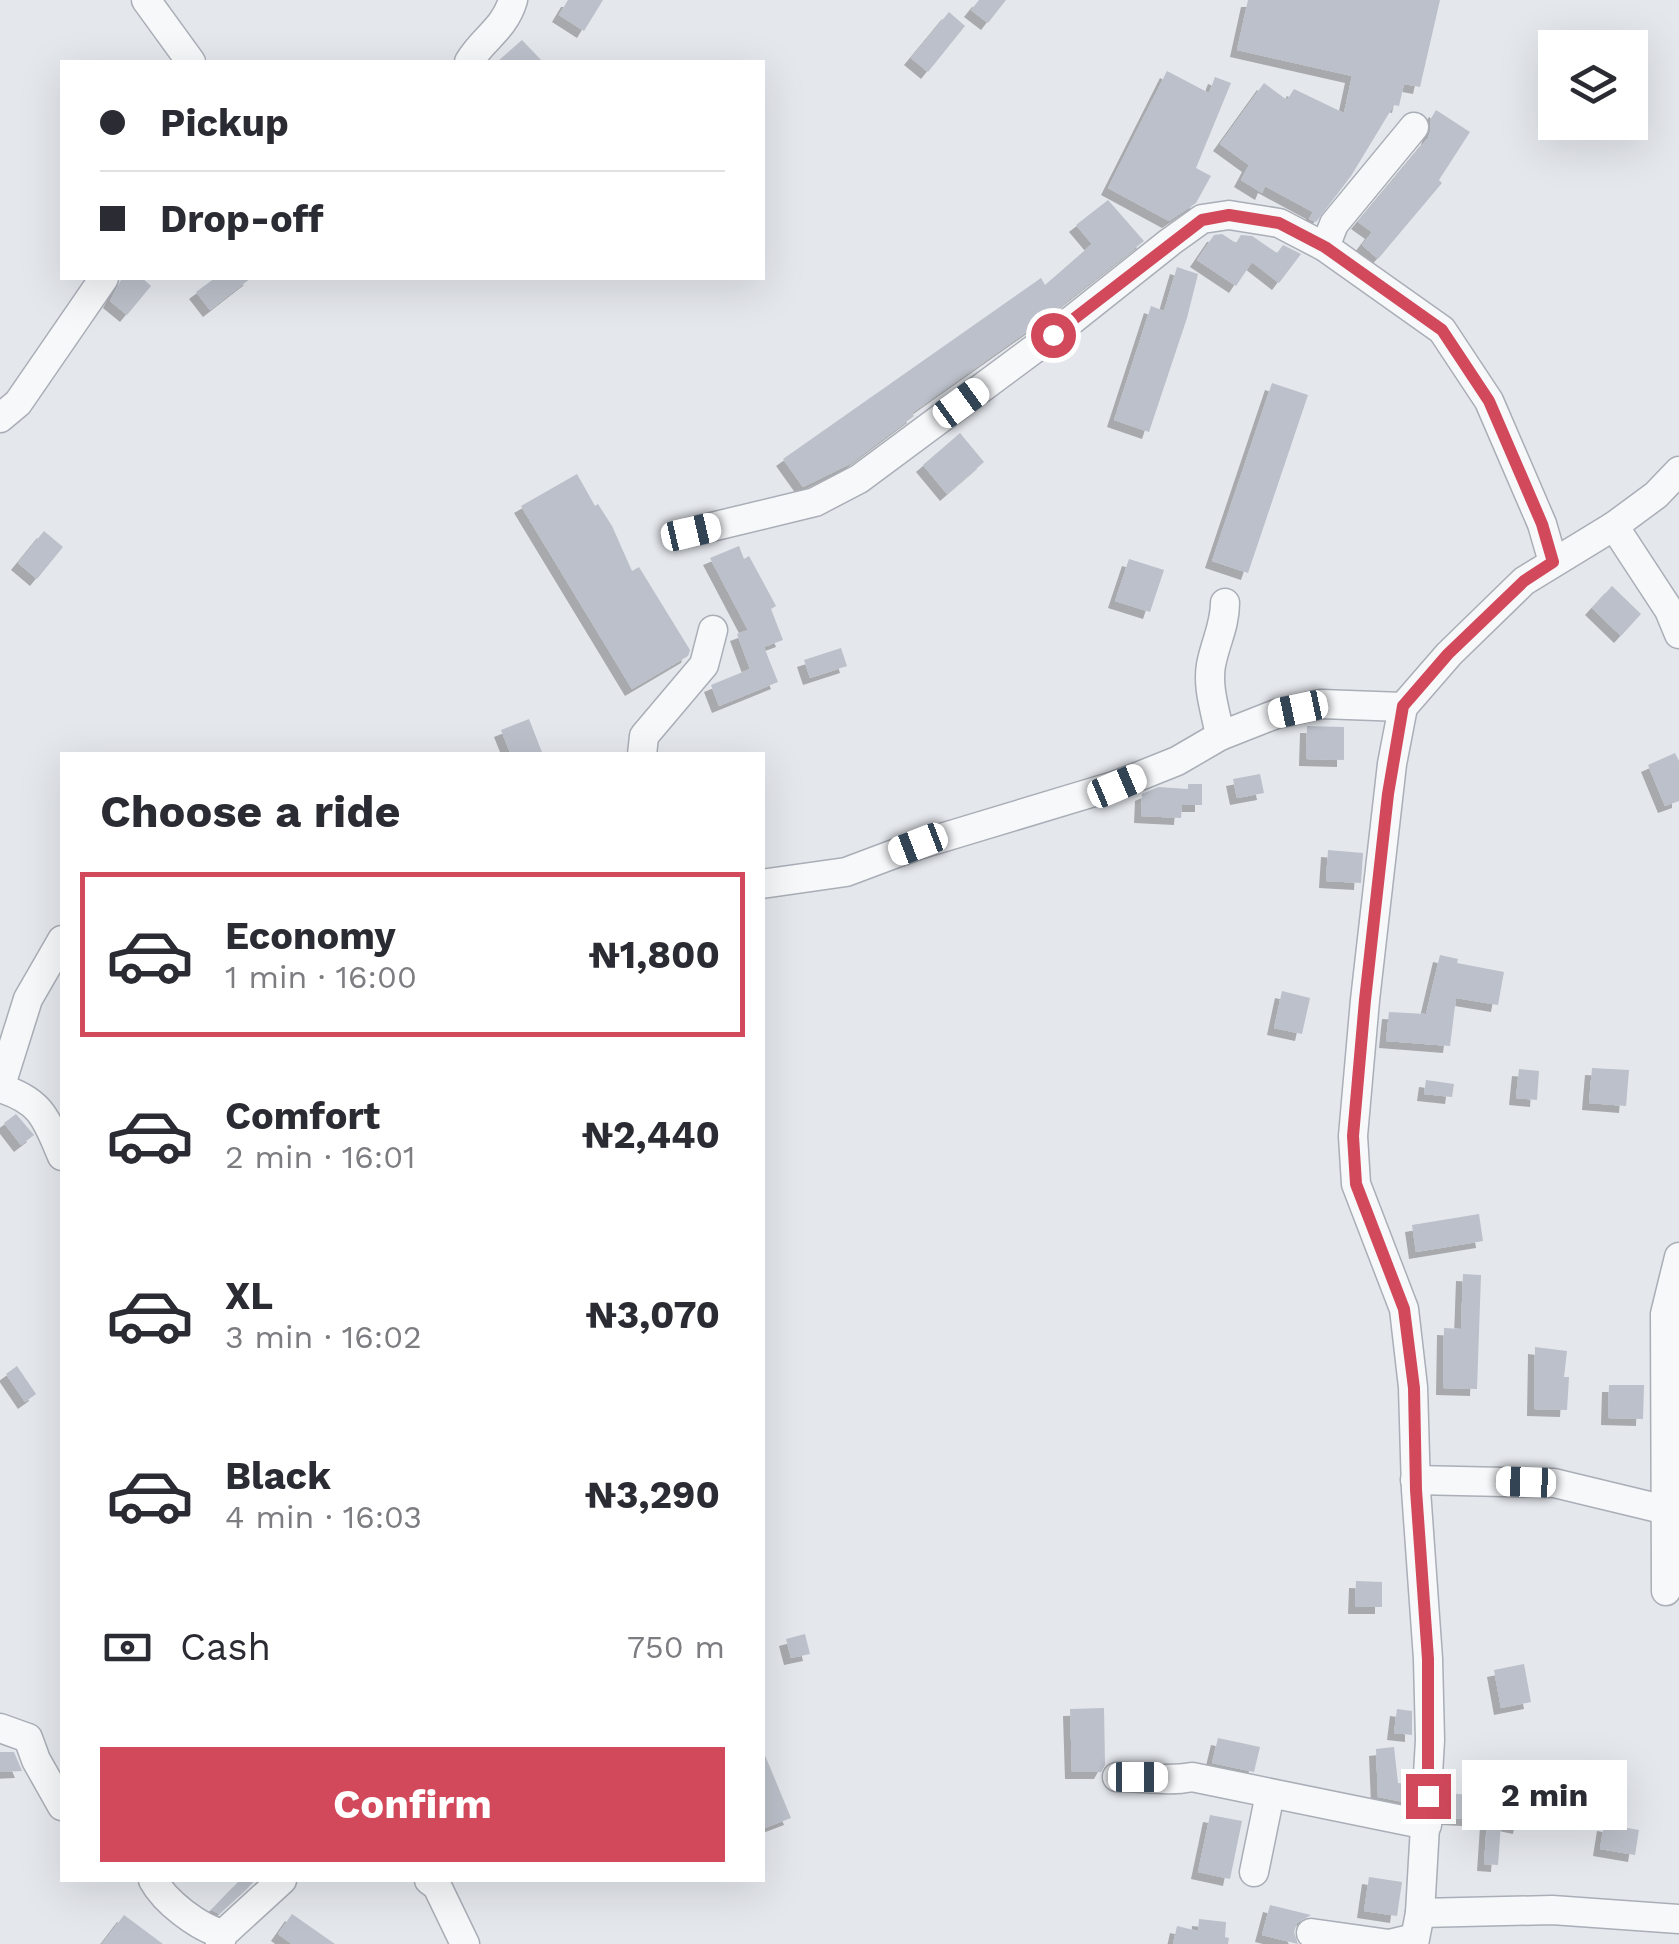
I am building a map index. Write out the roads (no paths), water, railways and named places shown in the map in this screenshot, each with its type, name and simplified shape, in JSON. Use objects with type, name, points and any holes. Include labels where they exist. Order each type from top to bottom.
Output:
[{"type":"street","points":[[146,0],[190,60]]},
{"type":"street","points":[[470,60],[494,36],[512,0]]},
{"type":"street","points":[[1325,247],[1334,224],[1414,126]]},
{"type":"street","points":[[691,532],[815,502],[859,479],[1202,220],[1229,215],[1279,223],[1325,247],[1442,330],[1489,401],[1542,524],[1553,562]]},
{"type":"street","points":[[0,418],[18,403],[103,280]]},
{"type":"street","points":[[1416,1932],[1427,1825],[1428,1659],[1414,1388],[1404,1309],[1356,1184],[1353,1136],[1388,794],[1403,706],[1448,654],[1524,581],[1614,526],[1656,495],[1679,471]]},
{"type":"street","points":[[1542,524],[1582,546]]},
{"type":"street","points":[[1614,526],[1669,610],[1679,634]]},
{"type":"street","points":[[1220,736],[1210,668],[1224,624],[1225,603]]},
{"type":"street","points":[[642,752],[644,736],[704,665],[713,630]]},
{"type":"street","points":[[765,884],[846,872],[918,844],[1117,786],[1177,761],[1220,736],[1276,714],[1320,704],[1403,706]]},
{"type":"street","points":[[60,943],[28,999],[0,1088],[34,1102],[44,1114],[60,1151]]},
{"type":"street","points":[[1666,1591],[1672,1410],[1665,1314],[1679,1258]]},
{"type":"street","points":[[1416,1480],[1554,1483],[1666,1510]]},
{"type":"street","points":[[0,1728],[28,1738],[60,1802]]},
{"type":"street","points":[[1117,1777],[1159,1777],[1171,1782],[1192,1778],[1427,1825]]},
{"type":"street","points":[[1254,1872],[1270,1794]]},
{"type":"street","points":[[154,1882],[159,1891],[221,1939],[280,1882]]},
{"type":"street","points":[[433,1882],[464,1944]]},
{"type":"street","points":[[1311,1933],[1388,1944],[1416,1932],[1552,1910],[1679,1919]]}]
